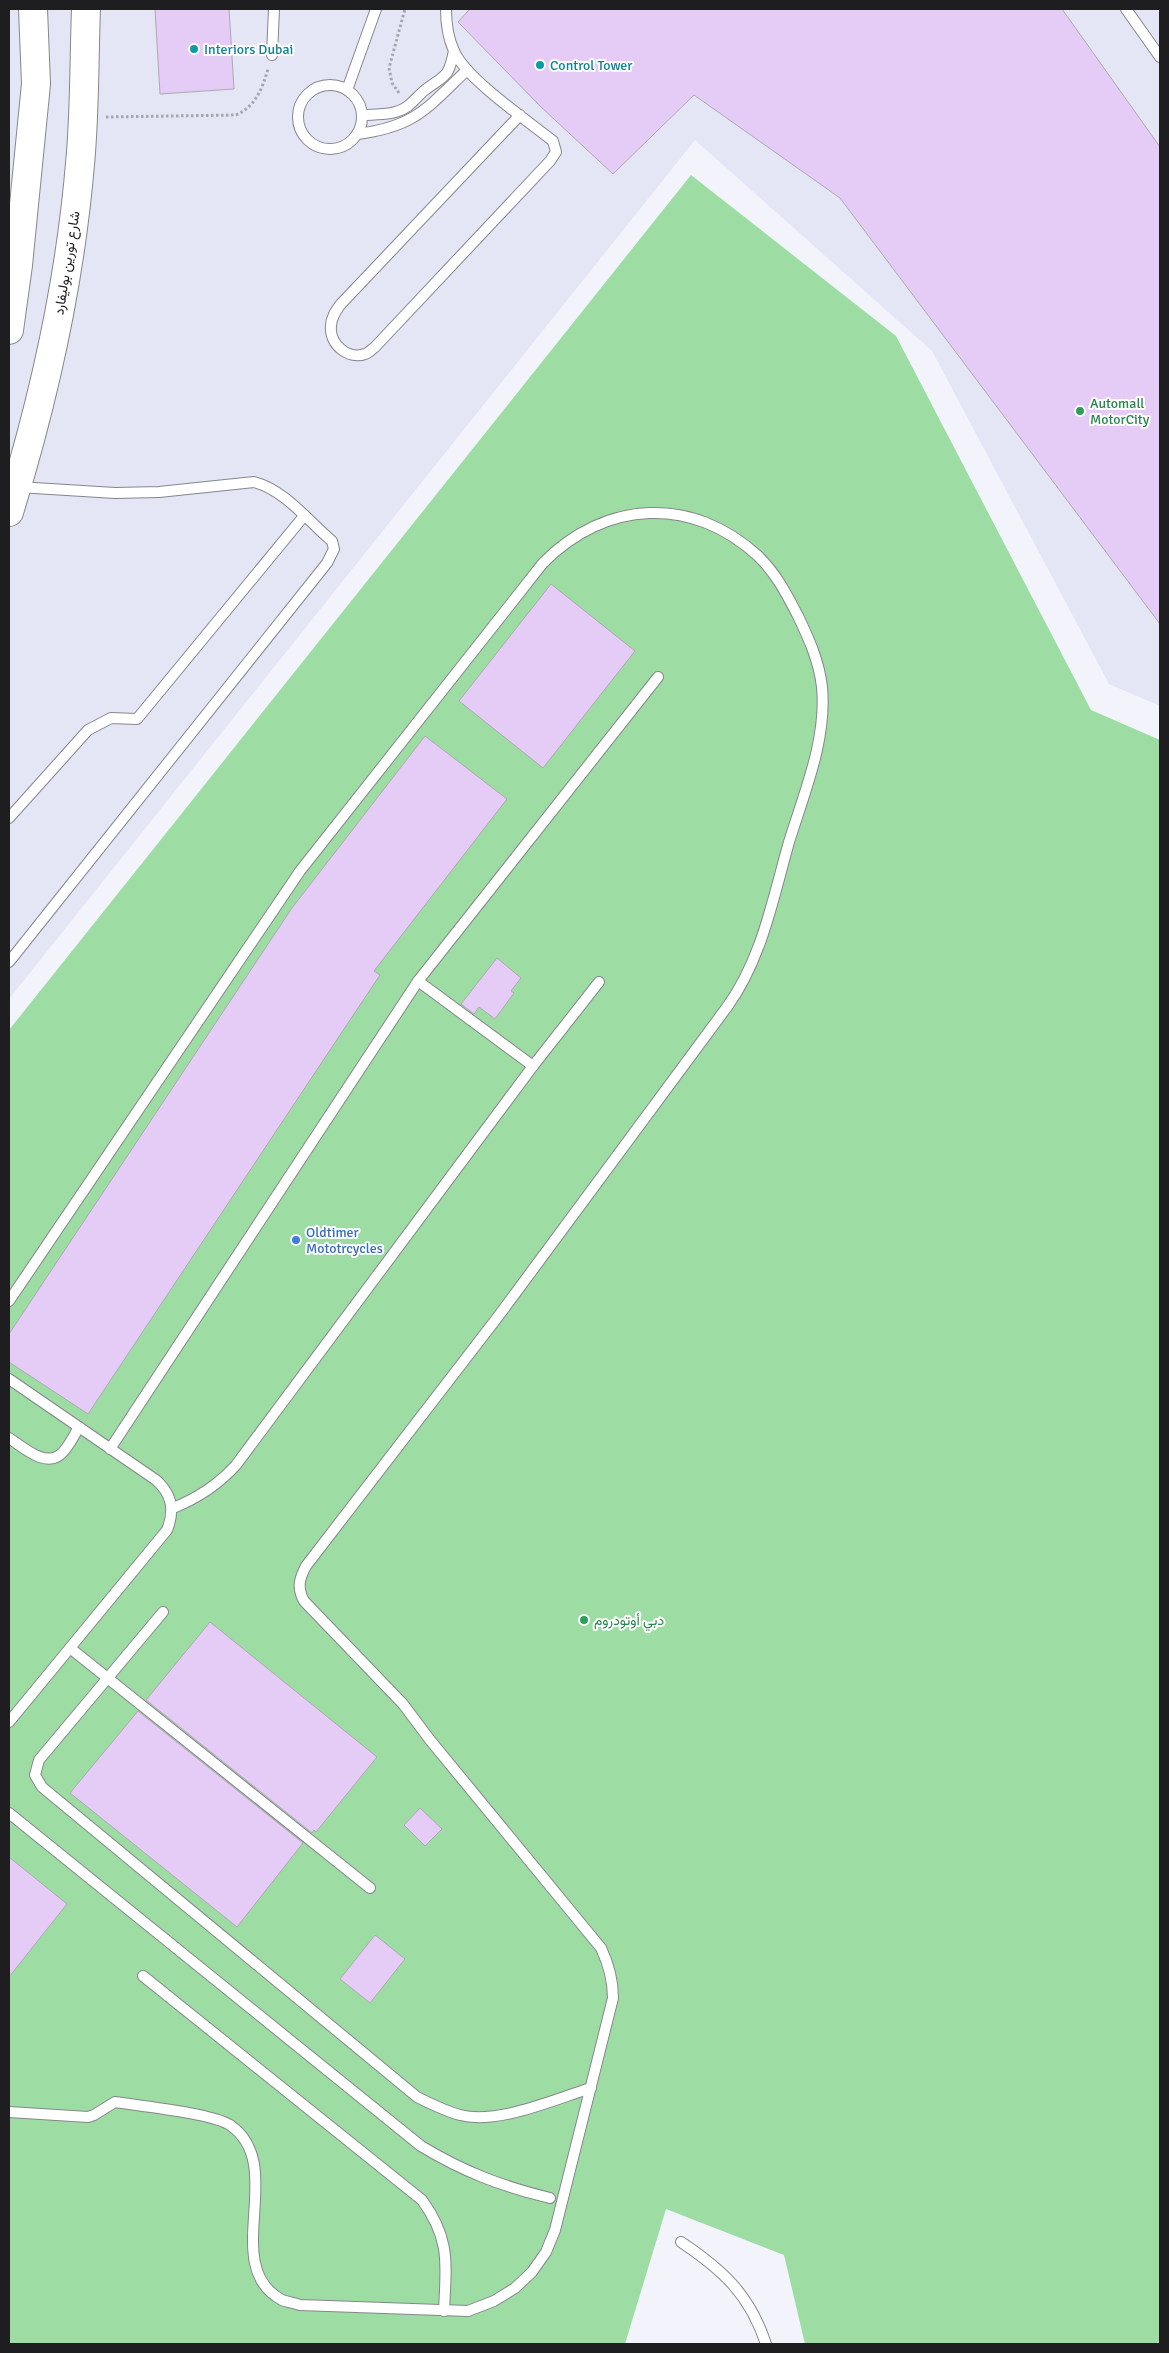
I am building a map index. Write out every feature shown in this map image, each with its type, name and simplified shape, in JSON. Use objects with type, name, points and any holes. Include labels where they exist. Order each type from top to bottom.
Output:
[{"type":"main road","points":[[9,330],[18,265],[36,84],[34,9]]},
{"type":"main road","name":"شارع تورين بوليفارد","points":[[13,500],[38,408],[59,318],[73,232],[83,118],[86,9]]},
{"type":"lane","points":[[272,55],[274,9]]},
{"type":"lane","points":[[347,90],[360,59],[376,9]]},
{"type":"lane","points":[[446,9],[454,51],[467,70],[553,142],[556,152],[554,157],[375,347],[366,354],[353,355],[341,350],[333,341],[330,328],[332,316],[340,304],[520,115]]},
{"type":"lane","points":[[1126,9],[1160,57]]},
{"type":"lane","points":[[362,114],[391,114],[408,106],[425,90],[445,77],[449,71],[454,51]]},
{"type":"lane","points":[[357,134],[392,128],[406,122],[432,104],[467,70]]},
{"type":"lane","points":[[335,85],[347,90],[360,105],[362,114],[361,125],[357,134],[347,144],[334,148],[320,148],[309,141],[300,130],[298,117],[301,103],[309,92],[321,86],[335,85]]},
{"type":"lane","points":[[9,962],[332,556],[334,549],[332,541],[280,495],[266,485],[254,482],[150,492],[72,491],[13,500]]},
{"type":"lane","points":[[9,1300],[300,871],[543,563],[559,547],[578,533],[599,523],[646,512],[666,513],[706,522],[735,538],[759,557],[779,581],[816,658],[822,688],[822,718],[817,748],[760,942],[747,977],[727,1007],[500,1314],[306,1566],[299,1584],[299,1593],[304,1601],[408,1710],[430,1740],[601,1948],[609,1964],[613,1980],[613,1998],[555,2230],[546,2252],[532,2272],[515,2288],[494,2301],[468,2311],[444,2312],[415,2308],[300,2305],[282,2300],[268,2289],[257,2274],[253,2256],[255,2167],[251,2150],[242,2136],[229,2125],[214,2118],[115,2102],[88,2116],[9,2112]]},
{"type":"lane","points":[[9,818],[88,730],[111,718],[137,719],[304,516]]},
{"type":"lane","points":[[110,1449],[418,981],[658,677]]},
{"type":"lane","points":[[418,981],[533,1066]]},
{"type":"lane","points":[[172,1508],[201,1495],[226,1476],[236,1465],[533,1066],[599,982]]},
{"type":"lane","points":[[9,1379],[164,1488],[170,1497],[172,1508],[167,1530],[9,1722]]},
{"type":"lane","points":[[9,1438],[43,1459],[53,1458],[62,1454],[79,1427]]},
{"type":"lane","points":[[163,1612],[39,1760],[35,1774],[42,1787],[417,2097],[462,2115],[494,2116],[517,2112],[591,2088]]},
{"type":"lane","points":[[70,1648],[370,1888]]},
{"type":"lane","points":[[9,1813],[421,2146],[475,2176],[504,2187],[550,2198]]},
{"type":"lane","points":[[144,1976],[422,2200],[435,2218],[443,2238],[447,2260],[444,2312]]},
{"type":"lane","points":[[681,2242],[706,2258],[729,2278],[748,2303],[766,2344]]},
{"type":"path","points":[[405,9],[389,68],[392,83],[408,106]]},
{"type":"path","points":[[83,118],[236,115],[246,110],[255,100],[272,55]]},
{"type":"shaded area","points":[[9,9],[1160,9],[1160,706],[1109,684],[932,351],[695,140],[9,999]]},
{"type":"green space","name":"دبي أوتودروم","points":[[691,175],[896,336],[1091,710],[1160,740],[1160,2344],[805,2344],[784,2255],[666,2209],[625,2344],[9,2344],[9,1030]]},
{"type":"building","name":"Interiors Dubai","points":[[155,9],[229,9],[234,89],[160,94]]},
{"type":"building","name":"Automall MotorCity","points":[[470,9],[1062,9],[1160,147],[1160,624],[840,198],[694,95],[613,174],[541,107],[458,22]]},
{"type":"building","points":[[551,584],[635,651],[543,768],[459,701]]},
{"type":"building","points":[[425,736],[507,799],[374,971],[380,975],[88,1414],[9,1362],[9,1334],[292,908]]},
{"type":"building","points":[[497,958],[521,978],[511,991],[514,993],[495,1019],[479,1007],[474,1014],[461,1004]]},
{"type":"building","points":[[210,1622],[377,1757],[316,1832],[314,1830],[312,1833],[146,1700]]},
{"type":"building","points":[[138,1711],[303,1843],[237,1927],[70,1793]]},
{"type":"building","points":[[420,1808],[442,1829],[425,1846],[404,1825]]},
{"type":"building","points":[[9,1857],[67,1904],[9,1977]]},
{"type":"building","points":[[375,1935],[405,1959],[370,2003],[340,1979]]},
{"type":"place","name":"Interiors Dubai","points":[[194,49]]},
{"type":"place","name":"Control Tower","points":[[540,65]]},
{"type":"place","name":"Automall MotorCity","points":[[1080,411]]},
{"type":"place","name":"Oldtimer Mototrcycles","points":[[296,1240]]},
{"type":"place","name":"دبي أوتودروم","points":[[584,1620]]}]
